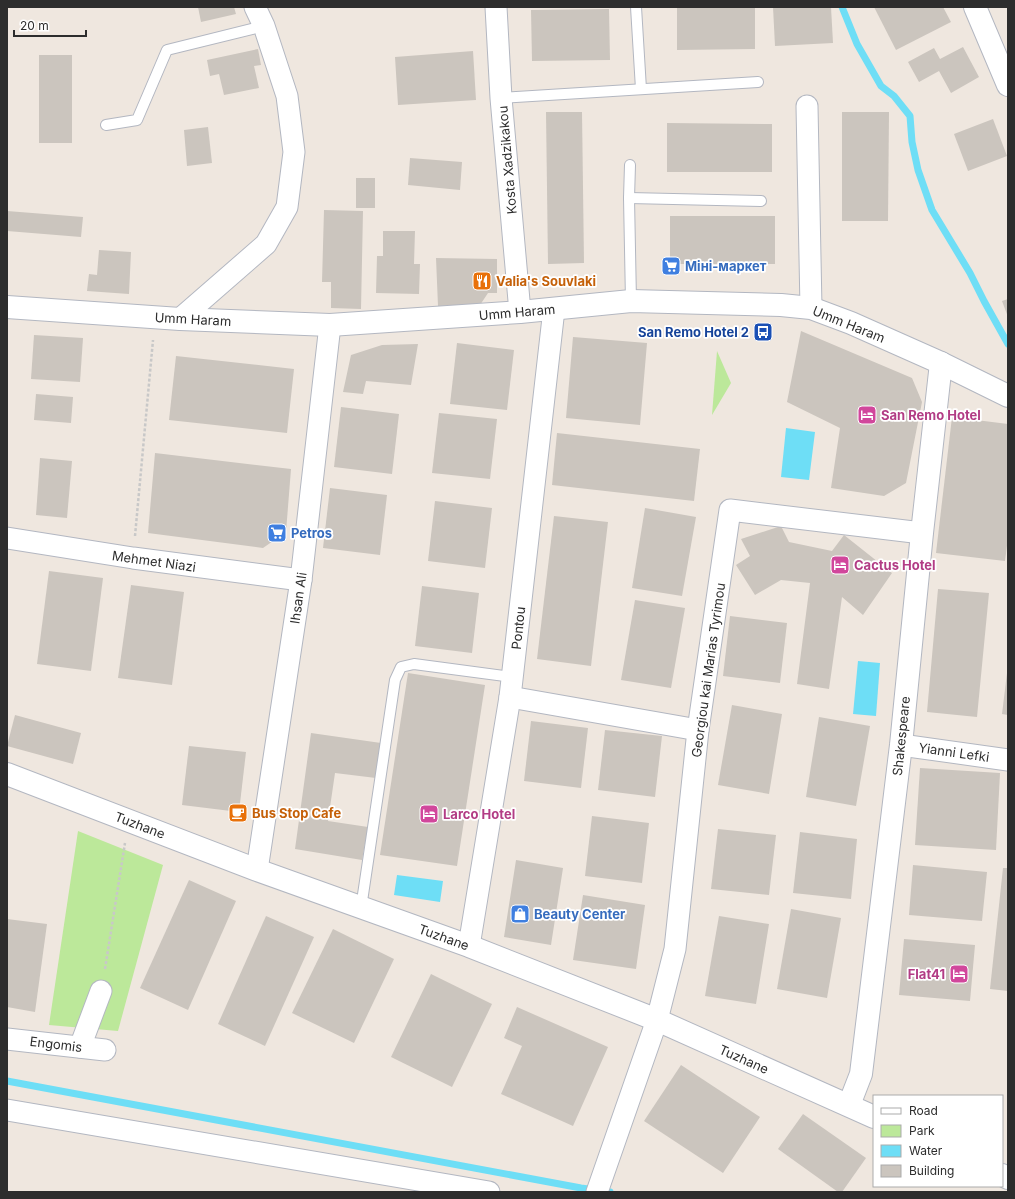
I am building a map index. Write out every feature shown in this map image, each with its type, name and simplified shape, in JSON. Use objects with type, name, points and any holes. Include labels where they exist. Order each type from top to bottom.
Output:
[{"type":"street","points":[[180,319],[266,244],[287,208],[294,152],[287,96],[264,26],[255,7]]},
{"type":"street","name":"Kosta Xadzikakou","points":[[496,7],[501,98],[520,312]]},
{"type":"street","points":[[975,7],[1008,85]]},
{"type":"street","points":[[807,106],[811,308]]},
{"type":"street","name":"Umm Haram","points":[[7,307],[180,319],[330,325],[520,312],[631,301],[781,305],[811,308],[851,323],[1008,396]]},
{"type":"street","name":"Pontou","points":[[470,946],[510,697],[554,309]]},
{"type":"street","name":"Ihsan Ali","points":[[257,870],[301,580],[330,325]]},
{"type":"street","name":"Shakespeare","points":[[849,1106],[860,1074],[900,745],[941,364]]},
{"type":"street","name":"Georgiou kai Marias Tyrimou","points":[[600,1186],[657,1020],[675,949],[698,730],[730,510],[922,533]]},
{"type":"street","name":"Mehmet Niazi","points":[[7,538],[133,558],[301,580]]},
{"type":"street","points":[[510,697],[698,730]]},
{"type":"street","name":"Yianni Lefki","points":[[900,745],[1008,760]]},
{"type":"street","name":"Tuzhane","points":[[7,774],[257,870],[470,946],[657,1020],[873,1117]]},
{"type":"street","points":[[80,1047],[101,991]]},
{"type":"street","name":"Engomis","points":[[7,1039],[105,1050]]},
{"type":"street","points":[[7,1110],[489,1192]]},
{"type":"lane","points":[[636,7],[641,89]]},
{"type":"lane","points":[[106,125],[137,120],[167,50],[264,26]]},
{"type":"lane","points":[[501,98],[758,82]]},
{"type":"lane","points":[[630,165],[628,198],[631,301]]},
{"type":"lane","points":[[628,198],[760,201]]},
{"type":"lane","points":[[361,908],[395,680],[401,668],[414,664],[512,677]]},
{"type":"path","points":[[133,558],[155,317]]},
{"type":"path","points":[[101,991],[129,821]]},
{"type":"green space","points":[[717,351],[731,383],[712,415]]},
{"type":"green space","points":[[78,831],[163,865],[118,1031],[49,1025]]},
{"type":"water","points":[[786,428],[815,432],[809,480],[781,477]]},
{"type":"water","points":[[858,661],[880,663],[876,716],[853,714]]},
{"type":"water","points":[[397,875],[443,881],[440,902],[394,895]]},
{"type":"building","points":[[198,7],[234,7],[236,14],[201,22]]},
{"type":"building","points":[[677,7],[755,7],[755,49],[677,50]]},
{"type":"building","points":[[773,7],[831,7],[833,43],[775,46]]},
{"type":"building","points":[[874,7],[943,7],[951,22],[896,50]]},
{"type":"building","points":[[609,9],[610,60],[532,61],[531,10]]},
{"type":"building","points":[[963,47],[979,77],[951,93],[939,71],[919,82],[908,62],[934,48],[940,59]]},
{"type":"building","points":[[258,49],[261,65],[254,66],[259,88],[224,95],[219,74],[210,76],[207,60]]},
{"type":"building","points":[[473,51],[476,100],[398,105],[395,57]]},
{"type":"building","points":[[39,55],[72,55],[72,143],[39,143]]},
{"type":"building","points":[[546,112],[582,112],[584,263],[548,264]]},
{"type":"building","points":[[842,112],[889,112],[888,221],[842,221]]},
{"type":"building","points":[[993,119],[1007,156],[968,171],[954,134]]},
{"type":"building","points":[[667,123],[772,124],[772,172],[667,172]]},
{"type":"building","points":[[208,127],[212,163],[187,166],[184,130]]},
{"type":"building","points":[[410,158],[462,162],[460,190],[408,185]]},
{"type":"building","points":[[356,178],[375,178],[375,208],[356,208]]},
{"type":"building","points":[[324,210],[363,211],[361,309],[331,308],[331,282],[322,282]]},
{"type":"building","points":[[7,211],[83,217],[81,237],[7,231]]},
{"type":"building","points":[[670,216],[775,216],[775,264],[670,264]]},
{"type":"building","points":[[383,231],[415,231],[414,264],[420,264],[419,294],[376,293],[377,256],[383,256]]},
{"type":"building","points":[[99,250],[131,252],[129,294],[87,291],[89,274],[97,275]]},
{"type":"building","points":[[436,258],[497,259],[497,293],[488,293],[480,305],[438,306]]},
{"type":"building","points":[[1008,299],[1008,317],[1002,301]]},
{"type":"building","name":"San Remo Hotel","points":[[801,331],[912,378],[922,402],[906,483],[884,496],[831,488],[840,428],[787,402]]},
{"type":"building","points":[[34,335],[83,338],[80,382],[31,379]]},
{"type":"building","points":[[573,337],[647,343],[640,425],[566,418]]},
{"type":"building","points":[[457,343],[514,350],[507,410],[450,404]]},
{"type":"building","points":[[418,344],[411,385],[366,381],[363,394],[343,392],[351,355],[382,345]]},
{"type":"building","points":[[176,356],[294,369],[287,433],[169,420]]},
{"type":"building","points":[[36,394],[73,397],[71,423],[34,420]]},
{"type":"building","points":[[341,407],[399,414],[392,474],[334,467]]},
{"type":"building","points":[[439,413],[497,419],[490,479],[432,473]]},
{"type":"building","points":[[952,417],[1008,424],[1008,538],[1005,561],[936,553]]},
{"type":"building","points":[[557,433],[700,449],[694,501],[552,485]]},
{"type":"building","points":[[155,453],[291,469],[286,532],[263,548],[148,533]]},
{"type":"building","points":[[40,458],[72,461],[67,518],[36,515]]},
{"type":"building","points":[[330,488],[387,495],[380,555],[323,548]]},
{"type":"building","points":[[435,501],[492,508],[485,568],[428,561]]},
{"type":"building","points":[[645,508],[696,517],[682,596],[632,588]]},
{"type":"building","points":[[554,516],[608,522],[591,666],[537,659]]},
{"type":"building","points":[[781,526],[789,542],[832,551],[844,535],[892,573],[863,615],[842,597],[829,689],[797,684],[810,583],[781,580],[755,595],[736,565],[750,556],[741,539]]},
{"type":"building","points":[[49,571],[103,578],[91,671],[37,664]]},
{"type":"building","points":[[131,585],[184,592],[172,685],[118,678]]},
{"type":"building","points":[[422,586],[479,593],[472,653],[415,646]]},
{"type":"building","points":[[938,589],[989,593],[977,717],[927,712]]},
{"type":"building","points":[[635,600],[685,608],[671,688],[621,680]]},
{"type":"building","points":[[730,616],[787,623],[780,683],[723,676]]},
{"type":"building","points":[[408,673],[485,685],[457,866],[380,855]]},
{"type":"building","points":[[1008,673],[1008,715],[1002,714]]},
{"type":"building","points":[[732,705],[782,714],[769,794],[718,785]]},
{"type":"building","points":[[15,715],[81,733],[73,764],[7,746]]},
{"type":"building","points":[[819,717],[870,726],[856,806],[806,797]]},
{"type":"building","points":[[531,721],[588,728],[581,788],[524,781]]},
{"type":"building","points":[[605,730],[662,736],[655,797],[598,790]]},
{"type":"building","points":[[311,733],[381,743],[376,778],[335,773],[328,821],[368,827],[362,860],[295,849]]},
{"type":"building","points":[[189,746],[246,752],[239,812],[182,805]]},
{"type":"building","points":[[920,768],[1000,773],[996,850],[915,845]]},
{"type":"building","points":[[592,816],[649,823],[642,883],[585,876]]},
{"type":"building","points":[[718,829],[776,835],[769,895],[711,889]]},
{"type":"building","points":[[800,832],[857,839],[851,899],[793,893]]},
{"type":"building","points":[[516,860],[563,868],[551,945],[504,937]]},
{"type":"building","points":[[913,865],[987,872],[982,921],[909,915]]},
{"type":"building","points":[[1003,868],[1008,868],[1008,991],[990,989]]},
{"type":"building","points":[[189,880],[236,901],[188,1010],[140,988]]},
{"type":"building","points":[[583,895],[645,905],[636,969],[573,960]]},
{"type":"building","points":[[791,909],[841,918],[827,998],[777,989]]},
{"type":"building","points":[[266,916],[314,937],[265,1046],[218,1024]]},
{"type":"building","points":[[719,916],[769,924],[756,1004],[705,996]]},
{"type":"building","points":[[7,919],[47,924],[35,1012],[7,1007]]},
{"type":"building","points":[[333,929],[394,959],[354,1043],[292,1013]]},
{"type":"building","points":[[904,939],[975,945],[970,1001],[899,995]]},
{"type":"building","points":[[431,974],[492,1004],[452,1087],[391,1057]]},
{"type":"building","points":[[517,1007],[608,1047],[573,1126],[501,1094],[522,1046],[504,1038]]},
{"type":"building","points":[[681,1065],[760,1117],[723,1173],[644,1121]]},
{"type":"building","points":[[803,1114],[866,1158],[842,1192],[838,1192],[778,1149]]},
{"type":"waterway","points":[[842,7],[857,44],[881,86],[894,96],[910,116],[912,142],[918,170],[932,210],[970,273],[1008,344]]},
{"type":"waterway","points":[[7,1081],[581,1188],[610,1192]]},
{"type":"place","name":"Міні-маркет","points":[[671,266]]},
{"type":"place","name":"Valia's Souvlaki","points":[[482,281]]},
{"type":"place","name":"San Remo Hotel 2","points":[[763,332]]},
{"type":"place","name":"San Remo Hotel","points":[[867,415]]},
{"type":"place","name":"Petros","points":[[277,533]]},
{"type":"place","name":"Cactus Hotel","points":[[840,565]]},
{"type":"place","name":"Bus Stop Cafe","points":[[238,813]]},
{"type":"place","name":"Larco Hotel","points":[[429,814]]},
{"type":"place","name":"Beauty Center","points":[[520,914]]},
{"type":"place","name":"Flat41","points":[[959,974]]}]
